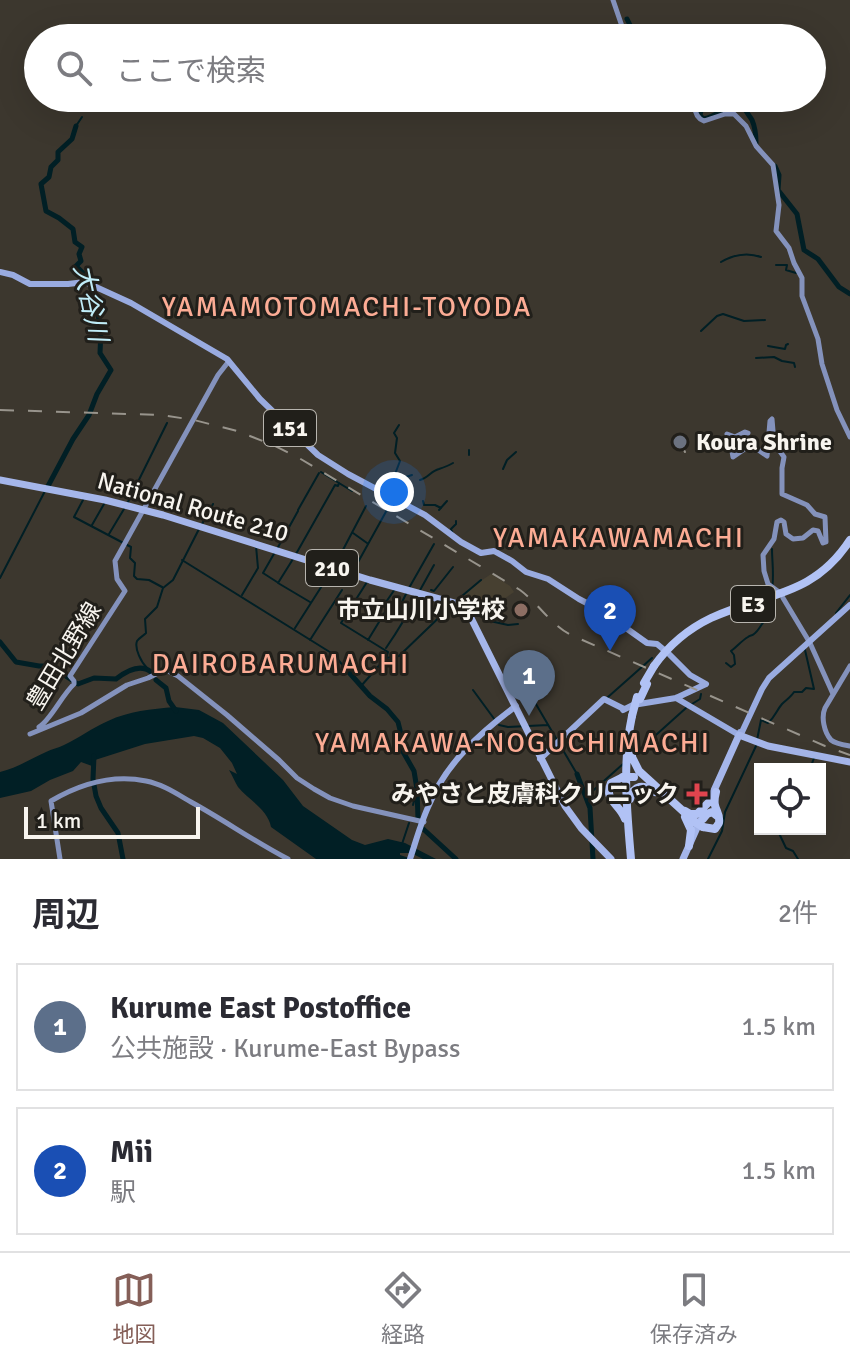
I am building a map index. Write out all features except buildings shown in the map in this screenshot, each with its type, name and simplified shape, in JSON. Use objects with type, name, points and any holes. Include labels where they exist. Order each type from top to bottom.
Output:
[{"type":"highway","name":"National Route 210","points":[[0,480],[143,510],[465,606]]},
{"type":"highway","name":"E3","points":[[632,859],[627,761],[629,715],[655,667],[681,640],[709,622],[807,586],[833,566],[850,543]]},
{"type":"highway","points":[[465,606],[515,707]]},
{"type":"highway","points":[[465,606],[565,806],[609,859]]},
{"type":"highway","points":[[629,715],[634,763],[661,794]]},
{"type":"highway","name":"E3","points":[[629,715],[632,859]]},
{"type":"highway","points":[[684,859],[740,736],[768,746],[850,762]]},
{"type":"highway","points":[[684,859],[728,763]]},
{"type":"highway","points":[[632,859],[624,816],[608,792],[613,781],[643,781],[700,824],[715,829],[719,823],[713,804],[716,792]]},
{"type":"highway","points":[[630,800],[634,790],[640,786],[661,794]]},
{"type":"highway","points":[[677,807],[693,814],[700,812],[709,802]]},
{"type":"highway","points":[[677,807],[691,825],[689,846]]},
{"type":"main road","points":[[613,0],[621,24]]},
{"type":"main road","points":[[696,112],[704,121],[734,114],[773,165],[779,205],[776,231],[789,248],[800,273],[802,296],[818,339],[822,364],[837,410],[850,437]]},
{"type":"main road","name":"151","points":[[0,272],[30,284],[88,283],[131,303],[221,354],[260,399],[318,455],[425,515],[461,542],[481,553],[494,551],[526,572],[548,579],[604,612],[647,643],[657,644],[663,649]]},
{"type":"main road","name":"豊田北野線","points":[[229,361],[218,375],[115,561],[117,579],[125,591],[70,676],[74,684],[59,700],[45,724],[30,734],[81,713],[127,685],[168,671],[227,715],[297,778],[317,791],[351,805],[423,823]]},
{"type":"main road","points":[[727,434],[735,437],[748,433],[738,441],[730,440],[733,457],[749,446],[767,456],[772,419],[774,443],[784,457],[782,494],[807,505],[826,520],[824,543],[821,543],[816,530],[801,538],[790,538],[784,522],[777,522],[774,540],[762,559],[768,584],[781,595],[809,642],[833,694]]},
{"type":"main road","points":[[676,698],[740,736],[766,683],[850,606]]},
{"type":"main road","points":[[541,758],[604,700],[629,715],[633,705],[676,698],[706,684],[690,675],[670,655]]},
{"type":"main road","points":[[850,666],[847,676],[823,712],[823,719],[831,740],[850,746]]},
{"type":"main road","points":[[411,859],[435,794],[454,765],[515,707]]},
{"type":"main road","points":[[60,859],[50,802],[93,782],[118,779],[161,786],[288,859]]},
{"type":"shaded area","points":[[491,574],[514,592],[504,599],[499,597],[485,610],[457,603],[471,588]]},
{"type":"water","points":[[175,707],[199,710],[223,723],[283,780],[303,806],[352,840],[365,845],[388,839],[405,843],[436,859],[400,853],[412,859],[316,859],[271,827],[262,810],[238,787],[229,770],[237,774],[232,763],[220,748],[194,736],[145,744],[95,760],[92,766],[81,762],[73,771],[31,791],[0,798],[0,772],[64,745],[116,718],[140,711]]},
{"type":"waterway","points":[[627,19],[630,24]]},
{"type":"waterway","points":[[701,112],[703,119],[719,112]]},
{"type":"waterway","points":[[747,112],[753,123],[756,143]]},
{"type":"waterway","points":[[76,126],[82,117]]},
{"type":"waterway","name":"大谷川","points":[[47,488],[111,370],[100,353],[101,330],[91,284],[76,266],[81,261],[79,254],[82,247],[75,242],[73,229],[46,211],[41,184],[49,177],[51,167],[58,160],[58,152],[72,139],[76,126]]},
{"type":"waterway","points":[[775,166],[779,175],[778,190],[797,214],[804,250],[818,259],[839,287],[850,294]]},
{"type":"waterway","points":[[721,262],[740,255],[761,257]]},
{"type":"waterway","points":[[776,265],[787,265],[786,270],[796,273]]},
{"type":"waterway","points":[[701,331],[723,314],[744,321],[765,320]]},
{"type":"waterway","points":[[768,346],[785,349],[788,344]]},
{"type":"waterway","points":[[756,358],[774,357],[794,363],[795,367]]},
{"type":"waterway","points":[[127,504],[167,423]]},
{"type":"waterway","points":[[392,482],[400,461],[395,453],[397,438],[394,433],[399,425]]},
{"type":"waterway","points":[[469,450],[469,455]]},
{"type":"waterway","points":[[503,469],[516,452]]},
{"type":"waterway","points":[[420,480],[453,463]]},
{"type":"waterway","points":[[321,472],[352,491]]},
{"type":"waterway","points":[[298,510],[319,473]]},
{"type":"waterway","points":[[399,487],[406,477],[412,475]]},
{"type":"waterway","points":[[296,554],[339,483]]},
{"type":"waterway","points":[[357,564],[397,487]]},
{"type":"waterway","name":"大谷川","points":[[0,578],[45,491]]},
{"type":"waterway","points":[[83,500],[74,517],[131,547],[134,576],[162,587]]},
{"type":"waterway","points":[[423,501],[424,505],[441,508]]},
{"type":"waterway","points":[[439,510],[447,501]]},
{"type":"waterway","points":[[92,525],[104,504]]},
{"type":"waterway","points":[[202,524],[213,504]]},
{"type":"waterway","points":[[335,565],[366,506]]},
{"type":"waterway","points":[[109,534],[124,509]]},
{"type":"waterway","points":[[277,549],[298,511]]},
{"type":"waterway","points":[[453,534],[451,529],[456,521]]},
{"type":"waterway","points":[[147,668],[136,644],[146,633],[145,619],[157,607],[163,588],[173,580],[199,529]]},
{"type":"waterway","points":[[353,533],[367,543]]},
{"type":"waterway","points":[[409,588],[434,544]]},
{"type":"waterway","points":[[242,595],[258,568],[256,546]]},
{"type":"waterway","points":[[771,594],[772,549]]},
{"type":"waterway","points":[[275,552],[263,573],[277,582]]},
{"type":"waterway","points":[[293,559],[278,583],[310,602]]},
{"type":"waterway","points":[[182,560],[333,654],[346,669]]},
{"type":"waterway","points":[[347,561],[346,566],[350,569]]},
{"type":"waterway","points":[[419,592],[434,565]]},
{"type":"waterway","points":[[431,590],[434,591],[453,567]]},
{"type":"waterway","points":[[295,628],[332,570]]},
{"type":"waterway","points":[[456,601],[481,580]]},
{"type":"waterway","points":[[367,582],[341,623],[388,652],[386,658],[399,656],[452,605]]},
{"type":"waterway","points":[[368,640],[390,604],[386,602],[395,589]]},
{"type":"waterway","points":[[310,640],[342,590]]},
{"type":"waterway","points":[[389,608],[397,612],[406,594]]},
{"type":"waterway","points":[[836,613],[850,595]]},
{"type":"waterway","points":[[386,648],[417,596]]},
{"type":"waterway","points":[[726,663],[731,667],[735,664],[731,651],[756,633],[767,618],[766,600]]},
{"type":"waterway","points":[[490,621],[518,624]]},
{"type":"waterway","name":"大谷川","points":[[0,642],[16,662],[50,666],[78,684],[94,678],[116,679],[137,668],[151,672]]},
{"type":"waterway","points":[[757,740],[761,720],[768,723],[794,692],[814,689],[805,650]]},
{"type":"waterway","points":[[608,697],[652,658]]},
{"type":"waterway","points":[[361,686],[385,659]]},
{"type":"waterway","points":[[346,669],[398,722],[402,750],[414,771],[418,819]]},
{"type":"waterway","name":"大谷川","points":[[156,680],[166,688],[169,701],[176,711]]},
{"type":"waterway","points":[[473,690],[495,720]]},
{"type":"waterway","points":[[530,694],[577,774]]},
{"type":"waterway","points":[[692,704],[700,699],[701,694]]},
{"type":"waterway","points":[[637,752],[686,708]]},
{"type":"waterway","points":[[499,725],[548,725]]},
{"type":"waterway","points":[[708,859],[722,831],[725,812],[756,746]]},
{"type":"waterway","points":[[94,756],[96,796],[118,833],[123,859]]},
{"type":"waterway","points":[[812,763],[814,758]]},
{"type":"waterway","points":[[587,796],[623,764]]},
{"type":"waterway","points":[[577,774],[590,808],[593,859]]},
{"type":"waterway","points":[[413,805],[417,801]]},
{"type":"waterway","points":[[402,844],[409,823]]},
{"type":"waterway","points":[[420,826],[456,859]]},
{"type":"waterway","points":[[780,835],[786,848],[793,851],[798,859]]},
{"type":"tram line","points":[[682,446],[685,452]]},
{"type":"railway","points":[[0,410],[161,415],[237,431],[273,445],[520,590],[571,635],[850,755]]},
{"type":"place","name":"Koura Shrine","points":[[680,442]]},
{"type":"place","name":"市立山川小学校","points":[[521,610]]},
{"type":"place","name":"Mii","points":[[610,651]]},
{"type":"place","name":"Kurume East Postoffice","points":[[529,716]]},
{"type":"place","name":"みやさと皮膚科クリニック","points":[[697,794]]},
{"type":"district","name":"YAMAMOTOMACHI-TOYODA","points":[[347,307]]},
{"type":"district","name":"YAMAKAWAMACHI","points":[[619,538]]},
{"type":"district","name":"DAIROBARUMACHI","points":[[281,664]]},
{"type":"district","name":"YAMAKAWA-NOGUCHIMACHI","points":[[513,743]]}]
